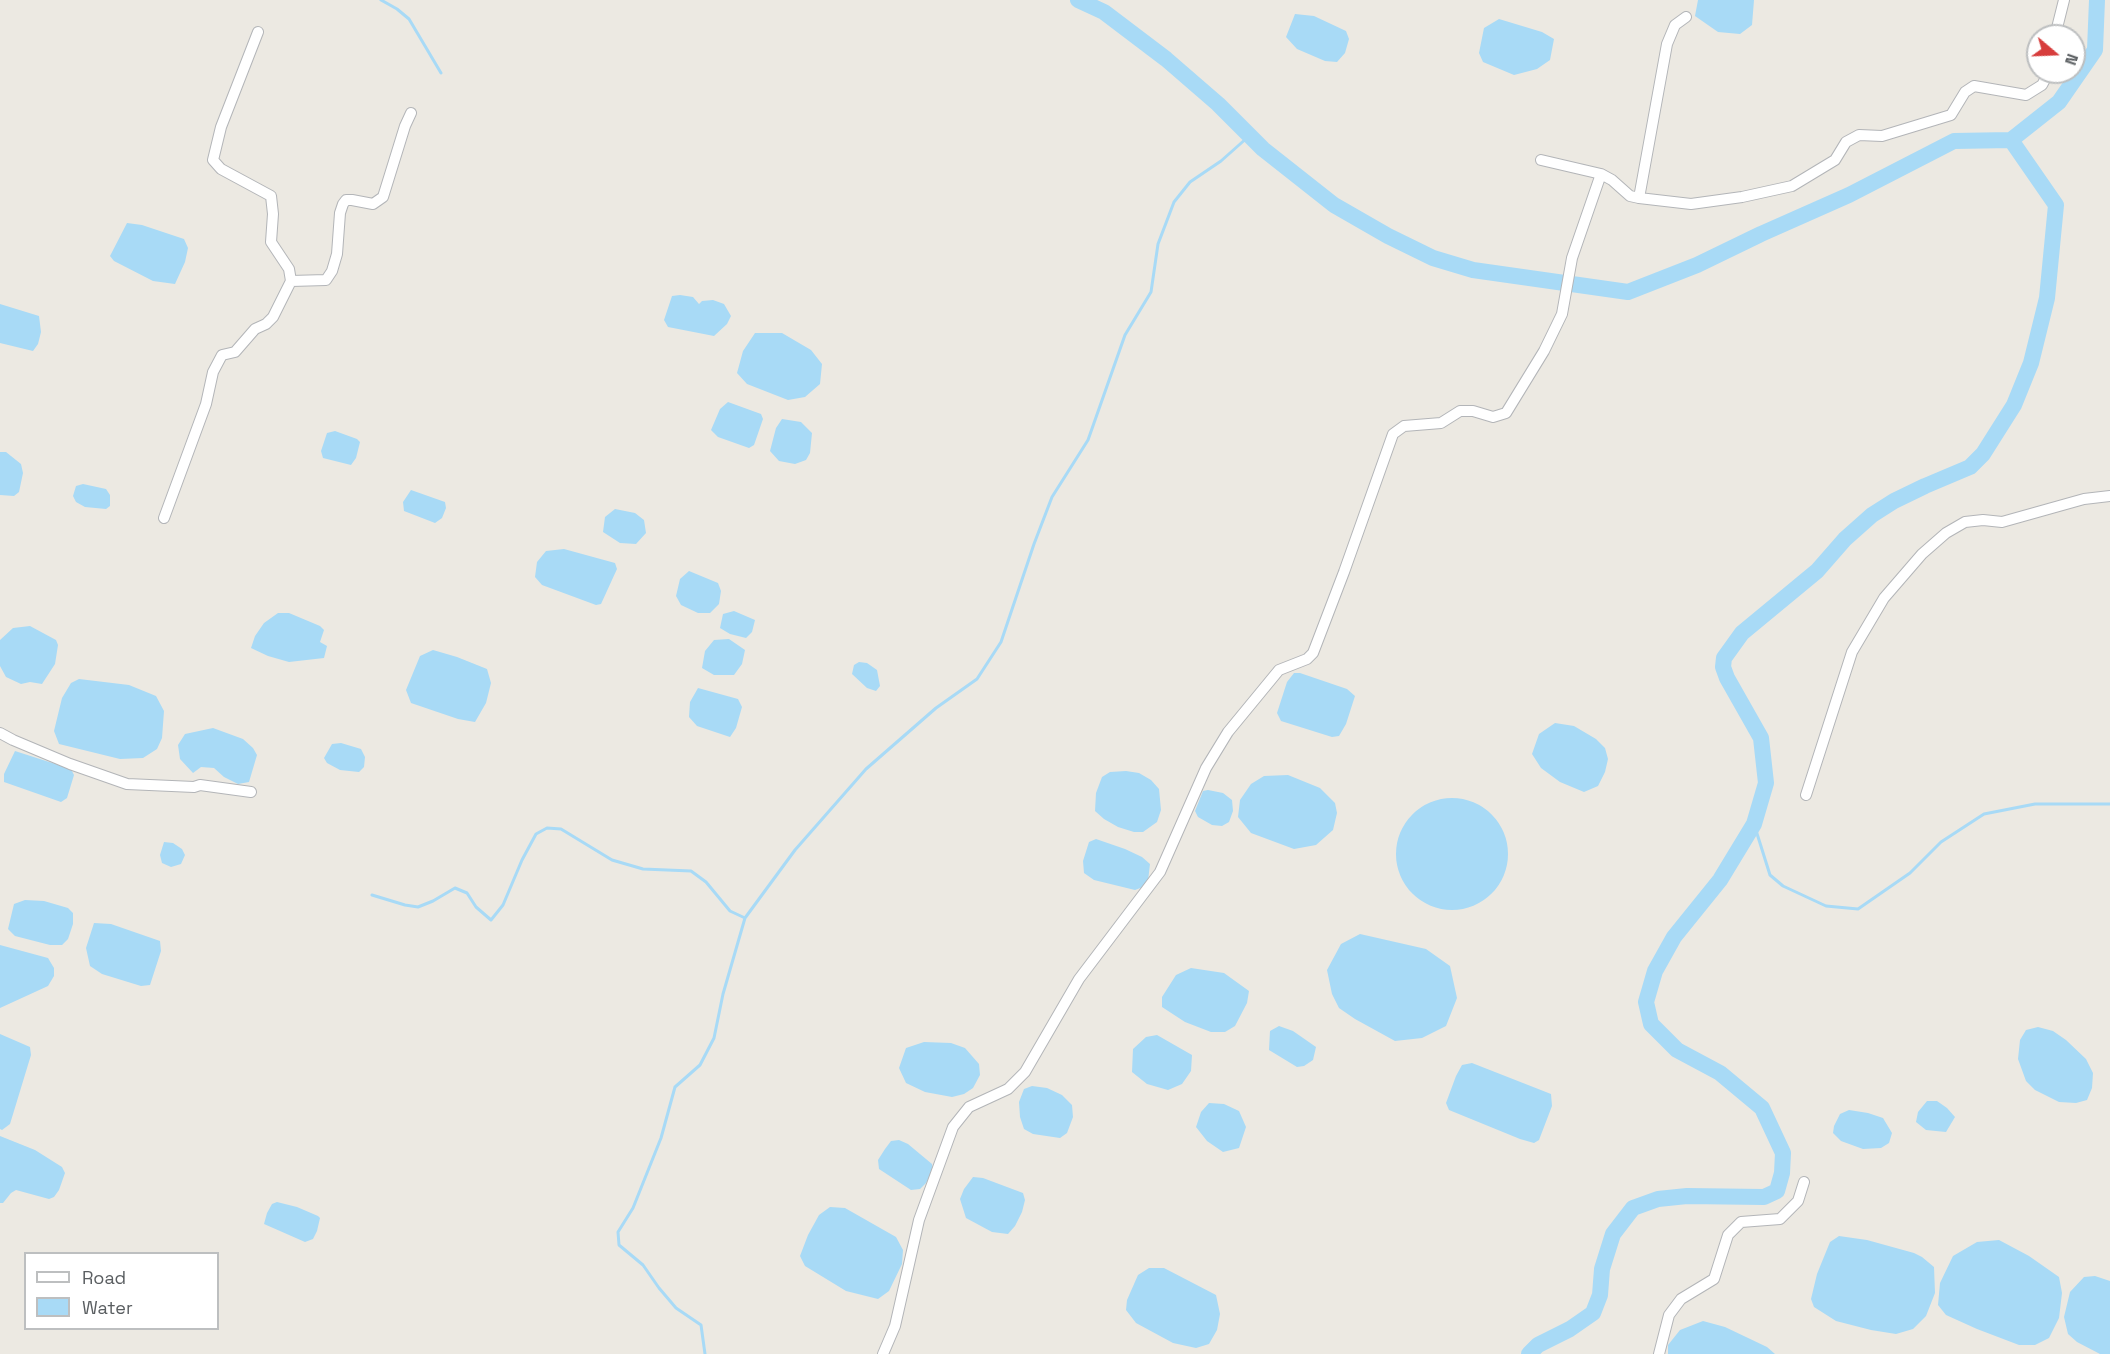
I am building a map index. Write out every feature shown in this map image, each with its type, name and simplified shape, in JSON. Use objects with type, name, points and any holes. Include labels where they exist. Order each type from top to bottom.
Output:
[{"type":"street","points":[[2058,24],[2064,0]]},
{"type":"street","points":[[1639,198],[1667,44],[1675,26],[1686,17]]},
{"type":"street","points":[[164,518],[206,404],[213,372],[222,355],[235,352],[255,329],[266,324],[273,317],[291,281],[289,269],[270,242],[273,214],[271,196],[221,169],[213,160],[224,118],[258,32]]},
{"type":"street","points":[[1541,160],[1601,174],[1612,180],[1630,196],[1639,198],[1691,204],[1742,197],[1792,186],[1835,160],[1846,142],[1859,135],[1882,136],[1951,115],[1965,92],[1974,86],[2026,94],[2043,84]]},
{"type":"street","points":[[291,281],[326,280],[338,254],[340,213],[343,204],[346,200],[373,204],[383,197],[411,113]]},
{"type":"street","points":[[883,1354],[895,1326],[919,1220],[953,1127],[969,1107],[1008,1089],[1025,1072],[1079,979],[1160,872],[1206,768],[1228,732],[1279,670],[1306,659],[1313,653],[1393,434],[1404,426],[1441,423],[1460,411],[1473,411],[1493,417],[1506,413],[1544,351],[1562,315],[1572,258],[1601,174]]},
{"type":"street","points":[[1806,795],[1852,652],[1884,598],[1922,554],[1947,532],[1965,522],[1983,520],[2002,522],[2084,500],[2110,496]]},
{"type":"street","points":[[0,733],[70,764],[126,784],[194,787],[200,785],[251,792]]},
{"type":"street","points":[[1659,1354],[1670,1315],[1682,1299],[1713,1279],[1728,1235],[1741,1222],[1780,1219],[1798,1201],[1804,1182]]},
{"type":"water","points":[[1698,0],[1754,0],[1752,25],[1740,34],[1718,32],[1695,16]]},
{"type":"water","points":[[1295,14],[1314,16],[1346,31],[1349,39],[1345,53],[1337,62],[1325,61],[1297,49],[1286,37]]},
{"type":"water","points":[[1499,19],[1542,32],[1554,39],[1550,60],[1537,69],[1514,75],[1483,62],[1479,53],[1484,28]]},
{"type":"water","points":[[127,223],[142,225],[184,239],[188,248],[185,262],[175,284],[153,281],[114,261],[110,256]]},
{"type":"water","points":[[672,296],[693,297],[699,304],[702,301],[713,300],[724,304],[731,316],[727,324],[714,336],[668,327],[664,320]]},
{"type":"water","points":[[0,304],[39,316],[41,332],[38,344],[33,351],[0,343]]},
{"type":"water","points":[[755,333],[782,333],[811,350],[822,364],[820,384],[805,397],[788,400],[747,384],[737,373],[743,351]]},
{"type":"water","points":[[728,402],[761,414],[763,419],[754,445],[749,448],[718,437],[711,430],[720,409]]},
{"type":"water","points":[[782,419],[801,422],[812,433],[810,453],[806,460],[795,464],[779,461],[770,451],[776,428]]},
{"type":"water","points":[[335,431],[360,442],[356,458],[351,465],[323,458],[321,451],[327,433]]},
{"type":"water","points":[[0,452],[6,452],[21,464],[23,473],[19,492],[14,496],[0,495]]},
{"type":"water","points":[[83,484],[106,489],[110,495],[110,506],[106,509],[85,507],[76,502],[73,496],[76,486]]},
{"type":"water","points":[[411,490],[445,502],[446,508],[442,518],[435,523],[404,511],[403,502]]},
{"type":"water","points":[[615,509],[635,513],[644,520],[646,533],[636,544],[620,543],[603,532],[605,517]]},
{"type":"water","points":[[564,549],[615,563],[617,569],[601,604],[596,605],[542,585],[535,577],[537,562],[546,551]]},
{"type":"water","points":[[689,571],[718,583],[721,591],[719,604],[710,613],[698,613],[681,605],[676,596],[680,579]]},
{"type":"water","points":[[734,611],[755,620],[752,632],[746,638],[730,634],[720,628],[723,614]]},
{"type":"water","points":[[278,613],[289,613],[320,626],[324,630],[320,642],[327,646],[324,658],[289,662],[251,648],[255,636],[264,623]]},
{"type":"water","points":[[30,626],[56,640],[58,645],[55,664],[42,684],[30,682],[21,684],[6,677],[0,666],[0,640],[13,628]]},
{"type":"water","points":[[729,639],[745,650],[742,664],[734,675],[714,675],[702,668],[705,651],[714,640]]},
{"type":"water","points":[[433,650],[487,669],[491,683],[486,703],[475,722],[458,719],[411,703],[406,690],[420,656]]},
{"type":"water","points":[[859,662],[867,663],[877,670],[880,686],[876,691],[867,688],[852,674],[854,665]]},
{"type":"water","points":[[1294,673],[1347,689],[1355,696],[1346,724],[1339,736],[1332,737],[1281,721],[1277,713],[1287,682]]},
{"type":"water","points":[[79,679],[129,685],[156,696],[164,711],[162,738],[157,749],[143,758],[120,759],[59,744],[54,731],[62,698],[71,683]]},
{"type":"water","points":[[698,688],[738,699],[742,707],[736,728],[730,737],[697,726],[689,717],[690,702]]},
{"type":"water","points":[[1555,723],[1574,726],[1596,739],[1605,748],[1608,759],[1598,786],[1584,792],[1560,782],[1541,768],[1532,754],[1539,734]]},
{"type":"water","points":[[213,728],[243,739],[253,748],[257,755],[249,782],[238,784],[224,777],[214,768],[201,767],[193,773],[180,759],[178,745],[185,734]]},
{"type":"water","points":[[341,743],[361,749],[365,757],[364,767],[359,772],[340,770],[327,763],[324,758],[332,744]]},
{"type":"water","points":[[15,751],[71,769],[74,775],[67,798],[61,802],[4,782],[4,774]]},
{"type":"water","points":[[1110,772],[1139,773],[1151,780],[1159,789],[1161,810],[1157,822],[1143,832],[1118,827],[1095,811],[1096,793],[1102,777]]},
{"type":"water","points":[[1288,775],[1320,788],[1335,803],[1337,813],[1333,830],[1316,845],[1294,849],[1251,833],[1238,817],[1240,800],[1251,784],[1264,776]]},
{"type":"water","points":[[1203,791],[1223,793],[1232,800],[1233,811],[1229,822],[1222,826],[1212,825],[1198,817],[1195,811]]},
{"type":"water","points":[[1452,798],[1473,803],[1491,815],[1503,833],[1508,854],[1503,875],[1491,893],[1473,905],[1452,910],[1431,905],[1413,893],[1401,875],[1396,854],[1401,833],[1413,815],[1431,803]]},
{"type":"water","points":[[1096,839],[1125,849],[1142,857],[1150,864],[1148,881],[1143,887],[1135,890],[1094,880],[1084,873],[1083,861],[1089,842]]},
{"type":"water","points":[[164,842],[173,843],[182,849],[185,855],[181,864],[171,867],[162,863],[160,855]]},
{"type":"water","points":[[25,900],[44,901],[68,908],[73,913],[73,924],[68,939],[62,945],[50,945],[15,936],[8,929],[14,904]]},
{"type":"water","points":[[94,923],[111,924],[160,941],[161,951],[150,985],[141,986],[102,974],[90,966],[86,948]]},
{"type":"water","points":[[1360,934],[1426,949],[1450,966],[1457,998],[1446,1026],[1422,1038],[1395,1041],[1339,1008],[1332,994],[1327,970],[1341,944]]},
{"type":"water","points":[[0,945],[48,958],[54,968],[54,976],[48,986],[0,1008]]},
{"type":"water","points":[[1191,968],[1224,973],[1249,991],[1247,1003],[1235,1026],[1225,1032],[1211,1032],[1185,1022],[1162,1007],[1162,997],[1176,975]]},
{"type":"water","points":[[1279,1026],[1293,1031],[1316,1047],[1313,1060],[1304,1066],[1297,1067],[1269,1050],[1270,1031]]},
{"type":"water","points":[[2038,1027],[2053,1031],[2086,1059],[2093,1073],[2092,1088],[2087,1100],[2076,1103],[2059,1102],[2035,1090],[2026,1081],[2018,1059],[2020,1040],[2026,1030]]},
{"type":"water","points":[[0,1034],[30,1047],[31,1055],[10,1124],[2,1130],[0,1129]]},
{"type":"water","points":[[1157,1035],[1192,1055],[1191,1071],[1182,1084],[1168,1090],[1147,1084],[1132,1072],[1133,1049],[1146,1037]]},
{"type":"water","points":[[924,1042],[951,1043],[965,1048],[979,1064],[980,1075],[973,1088],[964,1094],[952,1097],[925,1092],[906,1083],[899,1068],[906,1048]]},
{"type":"water","points":[[1472,1063],[1551,1094],[1552,1106],[1539,1140],[1534,1143],[1520,1139],[1449,1110],[1446,1103],[1456,1076],[1462,1065]]},
{"type":"water","points":[[1032,1086],[1047,1088],[1062,1095],[1072,1105],[1073,1117],[1067,1133],[1060,1138],[1033,1134],[1024,1129],[1019,1102],[1024,1089]]},
{"type":"water","points":[[1927,1101],[1937,1101],[1955,1117],[1946,1132],[1926,1130],[1916,1122],[1918,1112]]},
{"type":"water","points":[[1209,1103],[1224,1104],[1239,1111],[1246,1127],[1239,1148],[1223,1152],[1207,1141],[1196,1127],[1201,1112]]},
{"type":"water","points":[[1849,1110],[1883,1118],[1892,1133],[1889,1143],[1881,1148],[1863,1149],[1841,1141],[1833,1133],[1834,1126],[1840,1114]]},
{"type":"water","points":[[0,1136],[35,1150],[62,1167],[65,1173],[54,1197],[49,1199],[16,1190],[3,1203],[0,1203]]},
{"type":"water","points":[[899,1140],[908,1144],[932,1164],[933,1170],[920,1189],[911,1190],[879,1169],[878,1160],[885,1149],[891,1141]]},
{"type":"water","points":[[973,1177],[983,1178],[1023,1193],[1025,1200],[1022,1212],[1008,1234],[992,1232],[966,1218],[960,1199]]},
{"type":"water","points":[[277,1202],[297,1207],[320,1218],[313,1239],[305,1242],[264,1224],[272,1204]]},
{"type":"water","points":[[830,1207],[845,1208],[896,1237],[903,1250],[902,1264],[889,1291],[878,1299],[846,1291],[805,1266],[800,1256],[808,1235],[819,1215]]},
{"type":"water","points":[[1839,1236],[1867,1240],[1914,1253],[1934,1267],[1935,1293],[1926,1316],[1913,1329],[1896,1334],[1871,1330],[1836,1321],[1814,1307],[1811,1299],[1817,1274],[1830,1242]]},
{"type":"water","points":[[1999,1240],[2029,1256],[2059,1277],[2062,1293],[2059,1318],[2049,1338],[2035,1345],[2019,1345],[1977,1329],[1946,1315],[1938,1305],[1940,1283],[1953,1256],[1977,1242]]},
{"type":"water","points":[[1149,1268],[1164,1268],[1216,1295],[1220,1314],[1217,1330],[1209,1344],[1196,1348],[1173,1343],[1136,1323],[1126,1310],[1127,1300],[1138,1275]]},
{"type":"water","points":[[2095,1276],[2110,1281],[2110,1354],[2100,1354],[2077,1342],[2068,1334],[2064,1317],[2070,1292],[2084,1277]]},
{"type":"water","points":[[1703,1321],[1725,1327],[1767,1347],[1775,1354],[1668,1354],[1668,1345],[1680,1330]]},
{"type":"waterway","points":[[381,0],[409,19],[441,73]]},
{"type":"waterway","points":[[1078,0],[1104,12],[1166,59],[1218,104],[1263,149],[1334,205],[1388,236],[1433,258],[1473,270],[1628,292],[1697,265],[1849,195],[1954,141],[2011,140],[2059,102],[2095,50],[2097,0]]},
{"type":"waterway","points":[[705,1354],[701,1325],[676,1308],[643,1265],[619,1245],[618,1232],[633,1208],[661,1138],[675,1087],[700,1065],[714,1038],[723,994],[745,918],[795,850],[866,769],[936,708],[977,679],[1001,642],[1052,497],[1088,440],[1125,335],[1151,292],[1158,244],[1174,202],[1190,182],[1221,161],[1248,137]]},
{"type":"waterway","points":[[1529,1354],[1538,1345],[1570,1329],[1593,1313],[1600,1295],[1602,1269],[1613,1234],[1633,1208],[1658,1199],[1687,1196],[1764,1197],[1777,1191],[1782,1173],[1783,1153],[1762,1108],[1720,1073],[1677,1050],[1651,1024],[1646,1002],[1655,971],[1674,937],[1720,880],[1754,824],[1766,783],[1761,738],[1727,678],[1723,667],[1724,658],[1742,633],[1817,571],[1845,539],[1872,515],[1894,501],[1970,467],[1983,454],[2014,405],[2031,363],[2047,298],[2056,205],[2011,140]]},
{"type":"waterway","points":[[1754,824],[1770,875],[1783,886],[1826,906],[1858,909],[1910,873],[1941,842],[1984,814],[2035,804],[2110,804]]},
{"type":"waterway","points":[[372,895],[418,907],[455,888],[467,893],[476,907],[491,920],[503,905],[536,834],[547,828],[561,829],[612,860],[643,869],[691,871],[706,882],[730,911],[745,918]]}]
